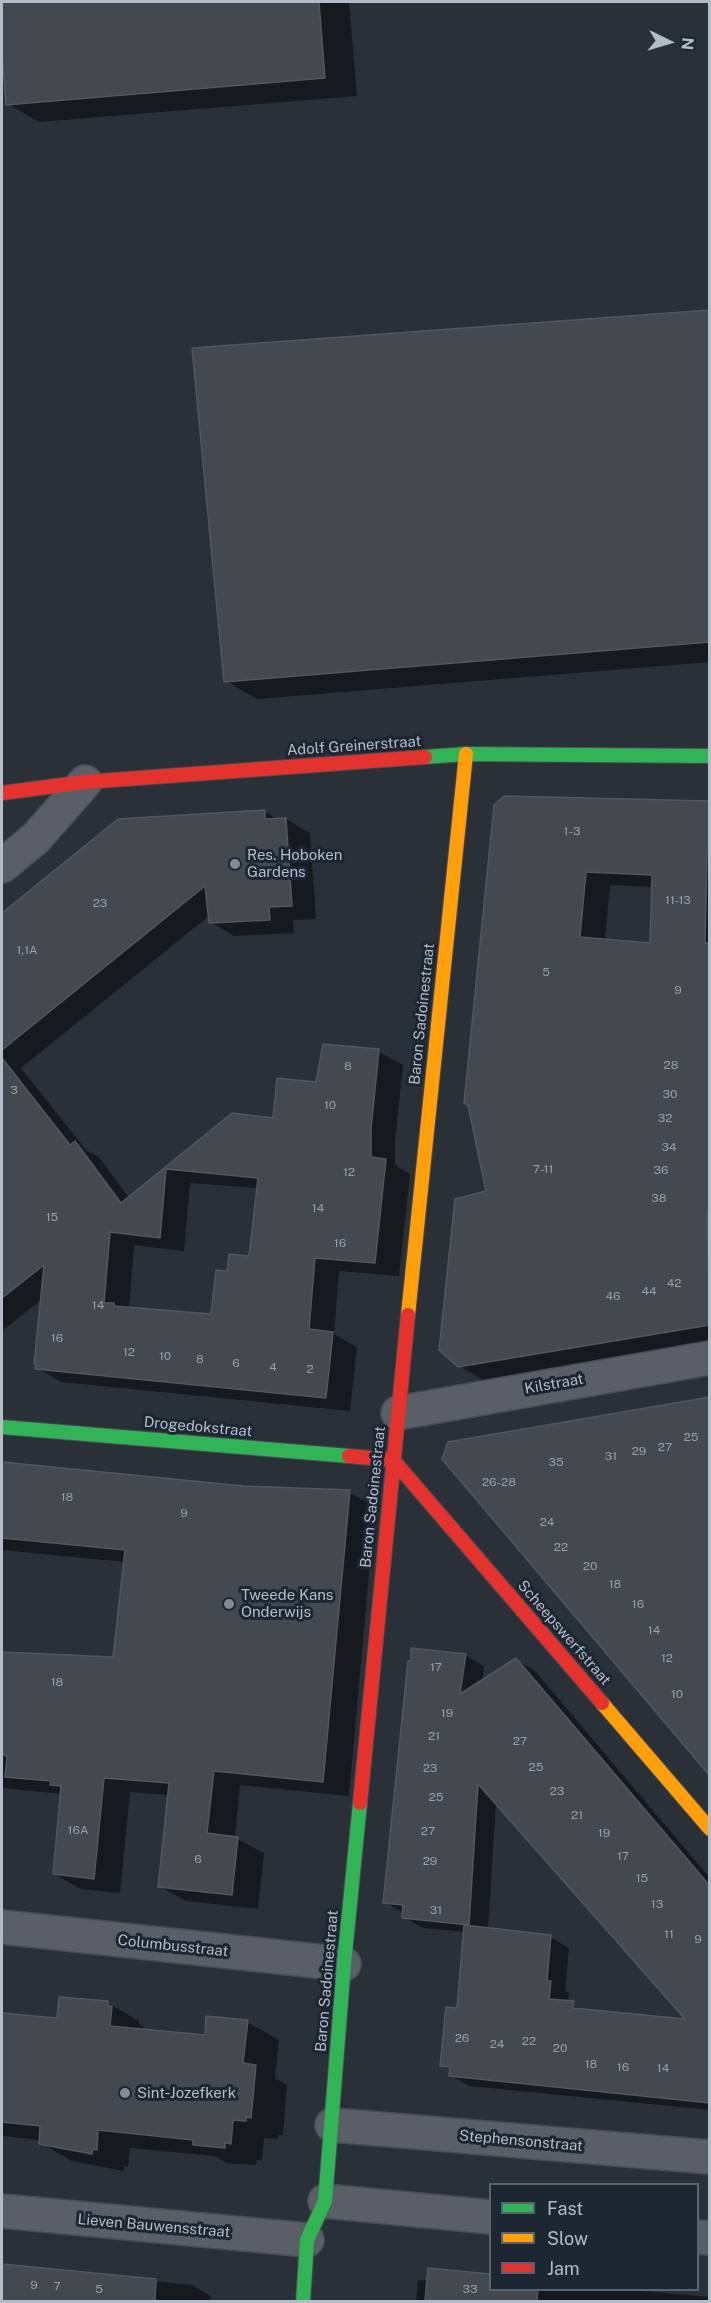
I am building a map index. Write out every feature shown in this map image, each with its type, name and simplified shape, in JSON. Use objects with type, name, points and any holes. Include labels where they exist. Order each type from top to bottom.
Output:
[{"type":"street","name":"Adolf Greinerstraat","points":[[2,793],[85,782],[466,754],[710,756]]},
{"type":"street","name":"Baron Sadoinestraat","points":[[307,2240],[325,2201],[344,1964],[393,1460],[466,754]]},
{"type":"street","points":[[2,866],[36,838],[85,782]]},
{"type":"street","name":"Kilstraat","points":[[398,1413],[710,1358]]},
{"type":"street","name":"Drogedokstraat","points":[[2,1427],[393,1460]]},
{"type":"street","name":"Scheepswerfstraat","points":[[393,1460],[710,1829]]},
{"type":"street","name":"Columbusstraat","points":[[2,1927],[344,1964]]},
{"type":"street","name":"Stephensonstraat","points":[[332,2125],[710,2157]]},
{"type":"street","points":[[325,2201],[489,2217]]},
{"type":"street","name":"Lieven Bauwensstraat","points":[[2,2211],[307,2240]]},
{"type":"street","points":[[303,2301],[307,2240]]},
{"type":"building","points":[[2,2],[319,2],[325,78],[6,105]]},
{"type":"building","points":[[710,310],[710,642],[224,682],[192,348]]},
{"type":"building","points":[[504,796],[710,801],[705,943],[710,943],[710,1187],[709,1211],[707,1211],[710,1325],[458,1367],[439,1350],[455,1199],[486,1191],[468,1105],[464,1103],[494,805]],"holes":[[[586,872],[652,875],[650,943],[580,937]]]},
{"type":"building","points":[[265,810],[265,819],[286,818],[292,906],[269,907],[270,920],[209,923],[205,886],[2,1050],[2,913],[118,819]]},
{"type":"building","points":[[323,1044],[379,1049],[371,1128],[371,1157],[386,1159],[375,1263],[315,1258],[309,1329],[333,1332],[326,1398],[35,1369],[44,1265],[2,1298],[2,1058],[70,1145],[75,1141],[121,1203],[232,1113],[273,1118],[277,1078],[316,1082]],"holes":[[[166,1169],[258,1178],[249,1256],[229,1254],[227,1271],[216,1270],[211,1314],[114,1306],[114,1303],[104,1303],[110,1232],[160,1238]]]},
{"type":"building","points":[[710,1397],[710,1776],[442,1459],[448,1442]]},
{"type":"building","points":[[2,1462],[243,1486],[350,1490],[323,1782],[214,1771],[207,1833],[238,1837],[232,1895],[158,1887],[169,1783],[104,1778],[94,1879],[53,1874],[61,1786],[50,1785],[51,1781],[5,1777],[7,1756],[2,1755],[2,1652],[113,1657],[125,1550],[2,1538]]},
{"type":"building","points":[[411,1648],[466,1654],[460,1694],[516,1658],[710,1886],[710,2103],[449,2076],[450,2067],[440,2066],[446,2007],[457,2008],[464,1925],[551,1935],[547,1981],[551,1981],[549,1999],[574,2001],[573,2008],[685,2019],[478,1784],[469,1925],[402,1918],[403,1905],[383,1903]]},
{"type":"building","name":"Sint-Jozefkerk","points":[[59,1997],[108,2001],[108,2006],[112,2006],[110,2026],[205,2035],[206,2016],[248,2020],[243,2063],[256,2065],[251,2118],[246,2117],[246,2121],[233,2120],[231,2144],[225,2143],[225,2148],[193,2145],[193,2140],[98,2130],[97,2150],[93,2149],[92,2154],[39,2144],[40,2126],[2,2122],[2,2013],[57,2018]]},
{"type":"building","points":[[2,2264],[156,2279],[155,2301],[2,2301]]},
{"type":"building","points":[[428,2268],[489,2274],[489,2291],[538,2291],[537,2301],[425,2301]]},
{"type":"traffic: fast","points":[[425,757],[466,754],[710,756]]},
{"type":"traffic: fast","points":[[2,1427],[349,1456]]},
{"type":"traffic: fast","points":[[303,2302],[307,2240],[325,2201],[344,1964],[360,1803]]},
{"type":"traffic: slow","points":[[408,1315],[466,754]]},
{"type":"traffic: slow","points":[[602,1703],[710,1829]]},
{"type":"traffic: jam","points":[[2,793],[85,782],[425,757]]},
{"type":"traffic: jam","points":[[360,1803],[408,1315]]},
{"type":"traffic: jam","points":[[349,1456],[393,1460],[602,1703]]},
{"type":"place","name":"Res. Hoboken Gardens","points":[[235,864]]},
{"type":"place","name":"Tweede Kans Onderwijs","points":[[229,1604]]},
{"type":"place","name":"Sint-Jozefkerk","points":[[125,2093]]}]
